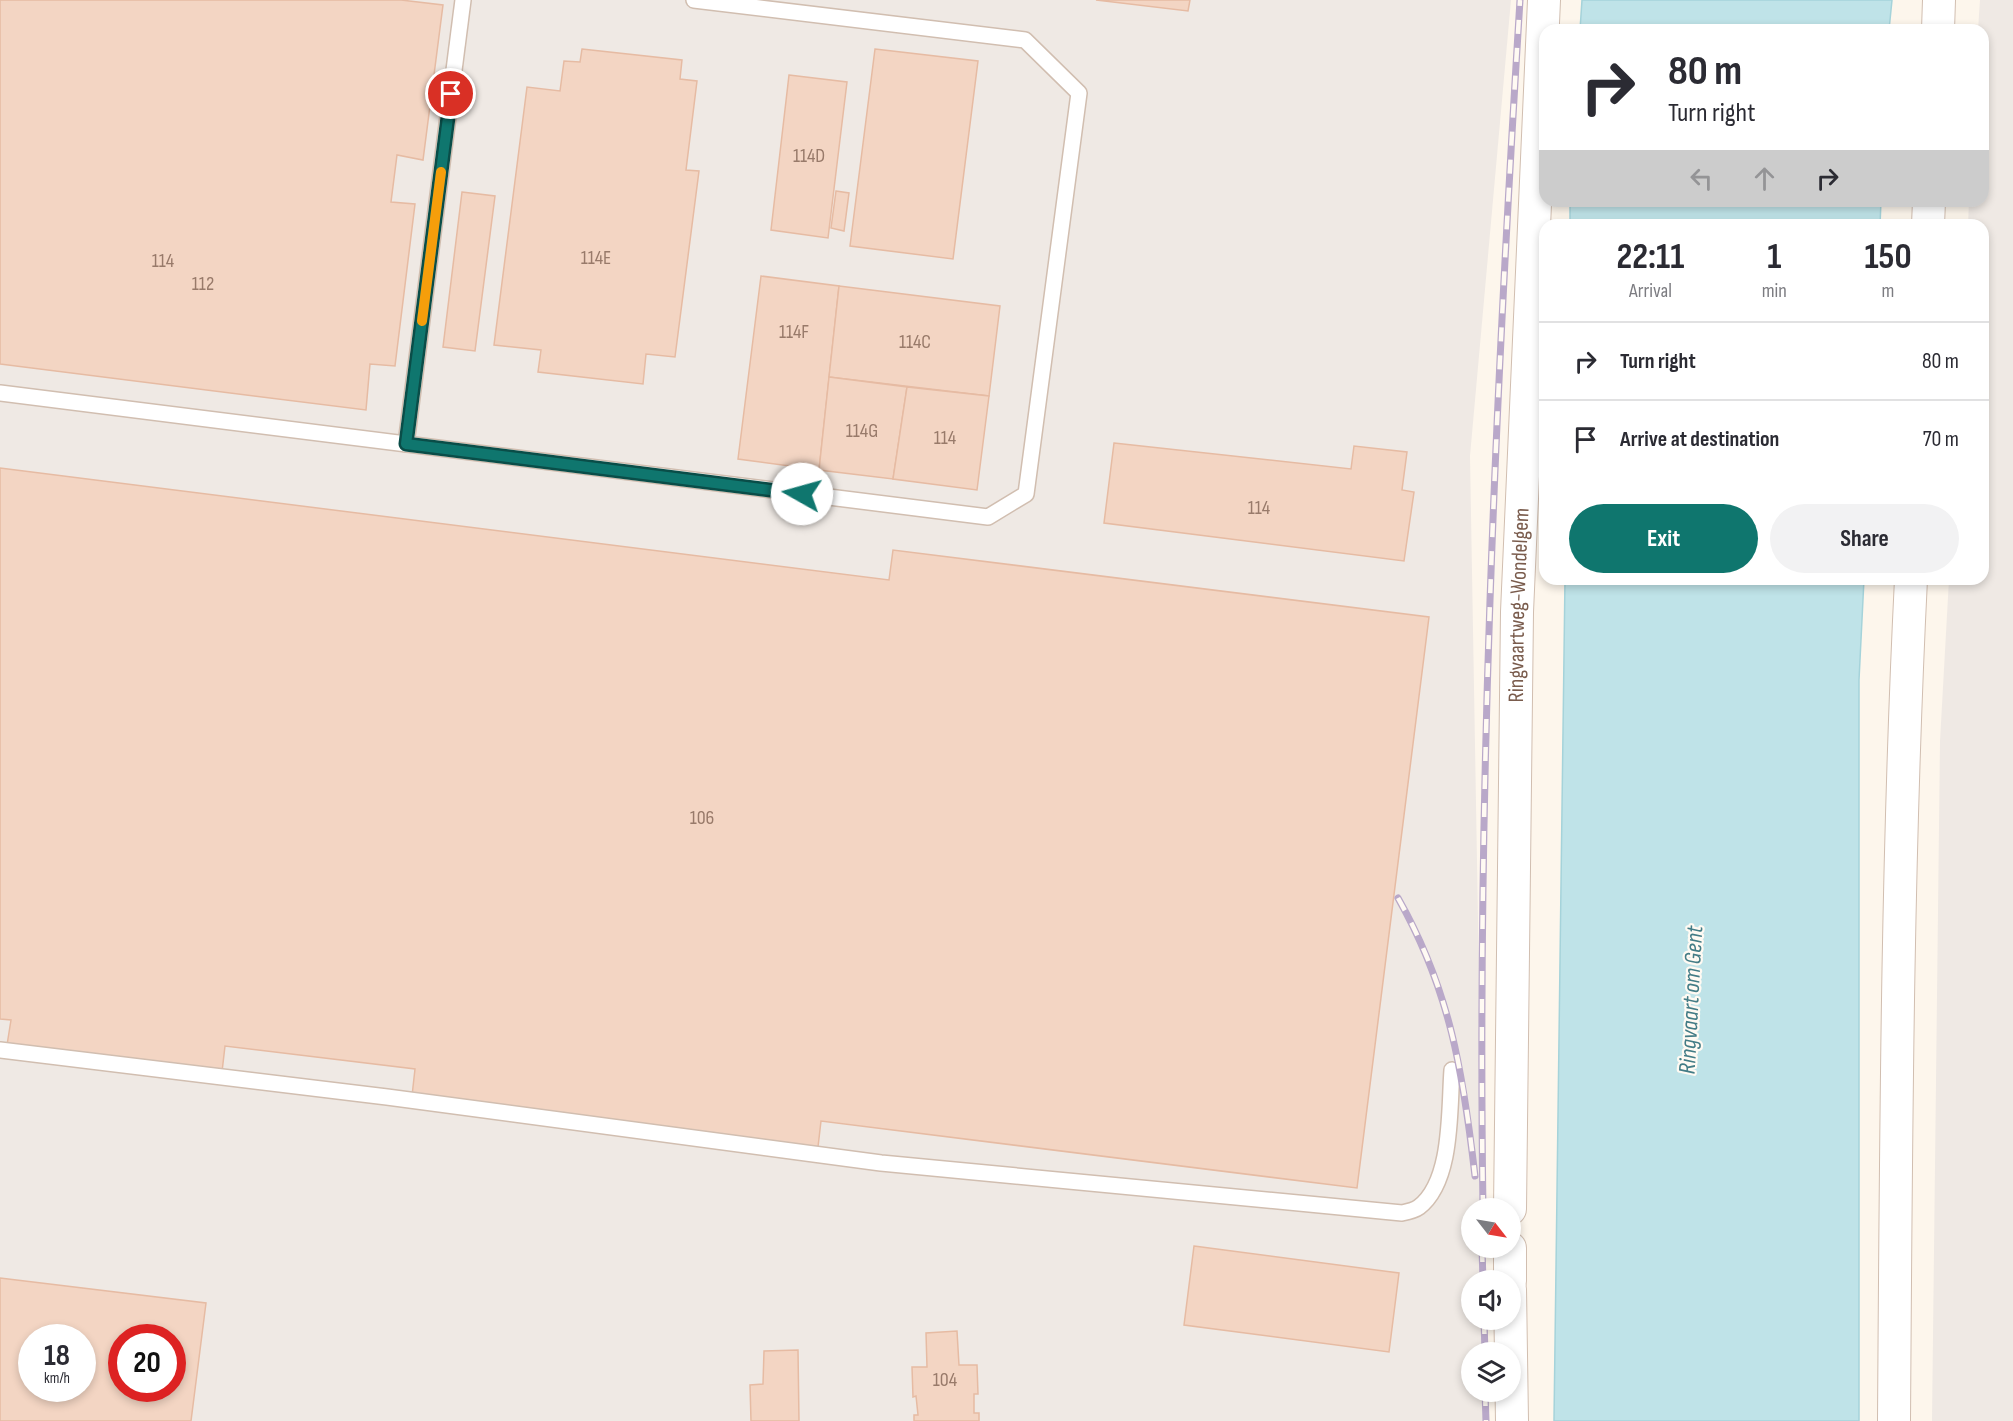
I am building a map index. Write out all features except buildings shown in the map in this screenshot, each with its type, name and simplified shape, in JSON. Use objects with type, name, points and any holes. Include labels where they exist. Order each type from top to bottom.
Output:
[{"type":"street","name":"Ringvaartweg-Wondelgem","points":[[1543,24],[1544,0]]},
{"type":"street","points":[[1938,24],[1939,0]]},
{"type":"street","name":"Ringvaartweg-Wondelgem","points":[[1510,1198],[1517,612],[1539,113]]},
{"type":"street","points":[[1894,1421],[1897,1041],[1904,731],[1911,585]]},
{"type":"street","points":[[1511,1330],[1512,1421]]},
{"type":"lane","points":[[406,444],[463,0]]},
{"type":"lane","points":[[0,393],[988,517],[1026,494],[1079,93],[1025,40],[694,0]]},
{"type":"lane","points":[[0,1050],[399,1098],[881,1163],[1402,1213],[1418,1208],[1436,1187],[1447,1147],[1452,1070]]},
{"type":"shaded area","points":[[0,0],[1511,0],[1470,456],[1483,1198],[1461,1198],[1461,1258],[1483,1258],[1484,1270],[1461,1270],[1461,1330],[1484,1330],[1485,1342],[1461,1342],[1461,1402],[1486,1402],[1486,1421],[0,1421]]},
{"type":"shaded area","points":[[1980,0],[2013,0],[2013,1421],[1932,1421],[1940,741],[1949,585],[1989,585],[1989,219],[1968,219],[1969,207],[1989,207],[1989,24],[1978,24]]},
{"type":"water","points":[[1582,0],[1892,0],[1890,24],[1580,24]]},
{"type":"water","points":[[1570,207],[1881,207],[1880,219],[1570,219]]},
{"type":"water","name":"Ringvaart om Gent","points":[[1565,585],[1864,585],[1859,680],[1859,1421],[1554,1421]]},
{"type":"railway","points":[[1483,1198],[1485,755],[1496,453],[1520,0]]},
{"type":"railway","points":[[1398,898],[1416,932],[1430,966],[1452,1032],[1475,1176]]},
{"type":"railway","points":[[1482,1258],[1483,1270]]},
{"type":"railway","points":[[1484,1330],[1485,1342]]},
{"type":"railway","points":[[1485,1402],[1486,1421]]},
{"type":"slow traffic","points":[[422,321],[441,172]]},
{"type":"route","points":[[451,94],[406,444],[802,494]]}]
